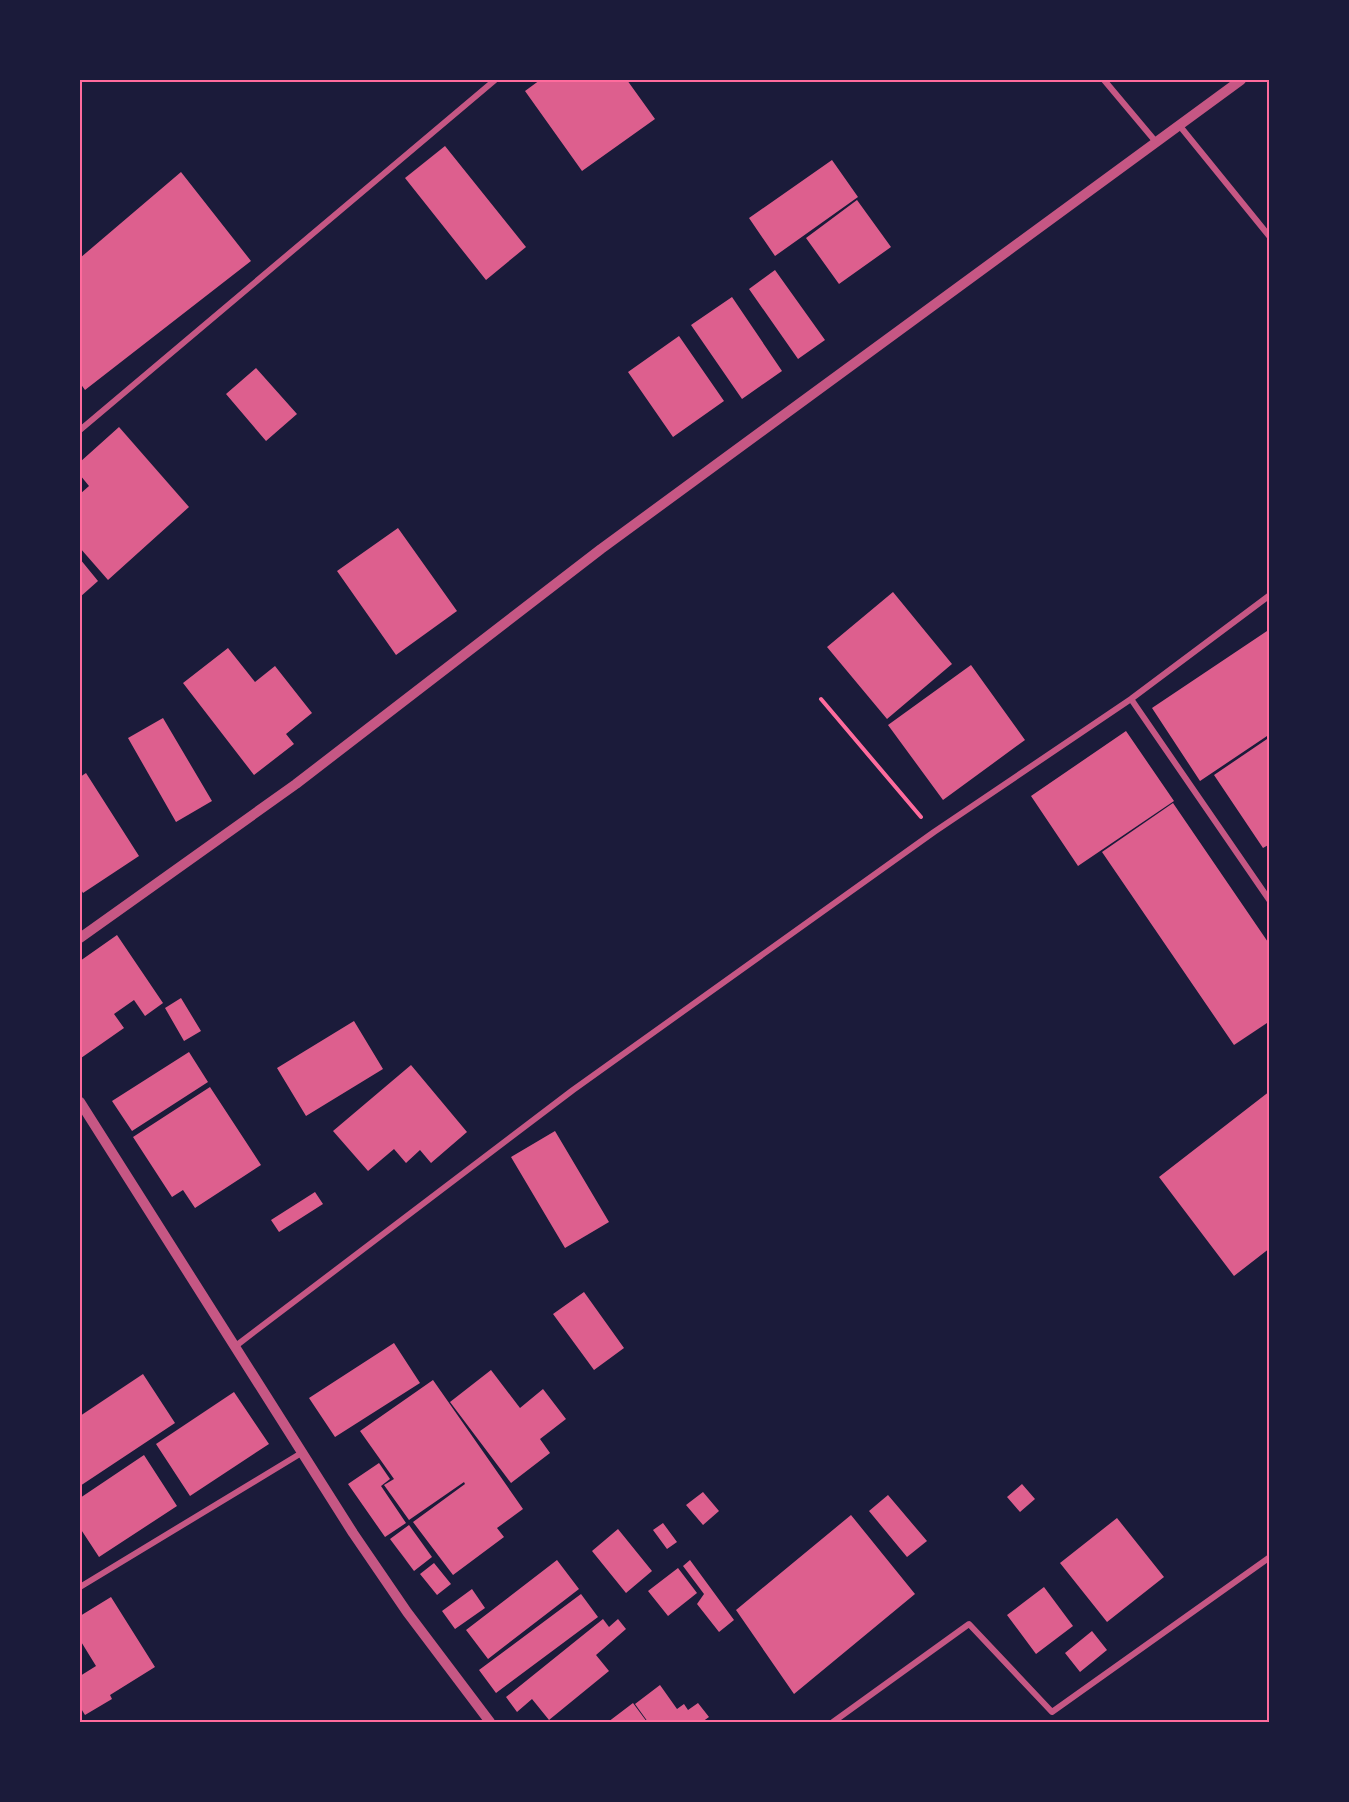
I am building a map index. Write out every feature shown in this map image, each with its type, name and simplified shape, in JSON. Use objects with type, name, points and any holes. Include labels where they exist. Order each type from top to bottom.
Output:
[{"type":"street","points":[[80,430],[495,80]]},
{"type":"street","points":[[1104,80],[1156,142]]},
{"type":"street","points":[[80,938],[296,784],[601,549],[1241,80]]},
{"type":"street","points":[[1179,125],[1269,237]]},
{"type":"street","points":[[237,1345],[573,1090],[933,832],[1131,699],[1269,595]]},
{"type":"street","points":[[1131,699],[1269,901]]},
{"type":"street","points":[[80,1102],[407,1612],[490,1722]]},
{"type":"street","points":[[80,1587],[303,1452]]},
{"type":"street","points":[[834,1722],[969,1624],[1052,1712],[1269,1557]]},
{"type":"path","points":[[821,699],[933,832]]},
{"type":"building","points":[[540,80],[627,80],[655,119],[582,171],[525,91]]},
{"type":"building","points":[[445,146],[526,247],[486,280],[405,178]]},
{"type":"building","points":[[832,160],[858,197],[775,256],[749,218]]},
{"type":"building","points":[[181,172],[251,261],[85,390],[80,383],[80,258]]},
{"type":"building","points":[[857,200],[891,247],[839,284],[806,238]]},
{"type":"building","points":[[775,270],[825,340],[798,359],[749,289]]},
{"type":"building","points":[[732,297],[782,371],[742,399],[691,325]]},
{"type":"building","points":[[679,336],[724,401],[673,437],[628,372]]},
{"type":"building","points":[[256,368],[297,414],[266,441],[226,394]]},
{"type":"building","points":[[119,427],[189,507],[108,580],[80,548],[80,494],[89,486],[80,475],[80,462]]},
{"type":"building","points":[[398,528],[457,611],[396,655],[337,571]]},
{"type":"building","points":[[80,559],[98,581],[80,597]]},
{"type":"building","points":[[893,592],[952,664],[887,719],[827,647]]},
{"type":"building","points":[[1270,629],[1270,734],[1200,781],[1152,708]]},
{"type":"building","points":[[228,648],[255,682],[275,666],[312,713],[286,734],[294,744],[254,775],[183,683]]},
{"type":"building","points":[[971,665],[1025,740],[943,800],[888,725]]},
{"type":"building","points":[[163,718],[212,801],[176,822],[128,738]]},
{"type":"building","points":[[1126,731],[1174,801],[1078,866],[1031,796]]},
{"type":"building","points":[[1270,737],[1270,844],[1263,848],[1214,775]]},
{"type":"building","points":[[86,773],[139,856],[83,893],[80,888],[80,777]]},
{"type":"building","points":[[1173,803],[1270,945],[1270,1021],[1234,1045],[1102,852]]},
{"type":"building","points":[[117,935],[163,1003],[145,1016],[134,1000],[114,1014],[124,1028],[81,1058],[80,961]]},
{"type":"building","points":[[181,998],[201,1031],[184,1041],[165,1008]]},
{"type":"building","points":[[354,1021],[383,1069],[306,1116],[277,1068]]},
{"type":"building","points":[[189,1052],[208,1082],[132,1131],[112,1101]]},
{"type":"building","points":[[411,1065],[467,1132],[431,1163],[420,1150],[406,1163],[394,1149],[368,1171],[333,1131]]},
{"type":"building","points":[[210,1087],[261,1165],[195,1208],[183,1190],[172,1197],[133,1137]]},
{"type":"building","points":[[1270,1091],[1270,1248],[1234,1276],[1159,1177]]},
{"type":"building","points":[[555,1131],[609,1222],[565,1248],[511,1157]]},
{"type":"building","points":[[315,1192],[323,1204],[279,1232],[271,1220]]},
{"type":"building","points":[[584,1292],[624,1348],[594,1370],[553,1314]]},
{"type":"building","points":[[394,1343],[420,1383],[335,1437],[309,1398]]},
{"type":"building","points":[[491,1370],[520,1408],[543,1389],[566,1419],[540,1439],[550,1453],[511,1483],[450,1402]]},
{"type":"building","points":[[143,1374],[175,1423],[80,1486],[80,1416]]},
{"type":"building","points":[[433,1380],[523,1509],[497,1528],[504,1537],[453,1575],[413,1522],[465,1484],[464,1482],[409,1520],[384,1485],[394,1479],[360,1431]]},
{"type":"building","points":[[234,1392],[269,1444],[190,1496],[156,1444]]},
{"type":"building","points":[[144,1455],[177,1506],[99,1557],[80,1528],[80,1498]]},
{"type":"building","points":[[379,1463],[390,1479],[381,1486],[406,1523],[385,1537],[348,1484]]},
{"type":"building","points":[[1022,1484],[1035,1499],[1020,1512],[1007,1497]]},
{"type":"building","points":[[703,1492],[719,1511],[703,1525],[686,1505]]},
{"type":"building","points":[[888,1495],[927,1541],[907,1557],[869,1511]]},
{"type":"building","points":[[851,1515],[915,1594],[794,1694],[736,1610]]},
{"type":"building","points":[[1117,1518],[1164,1577],[1107,1622],[1060,1563]]},
{"type":"building","points":[[663,1523],[677,1542],[667,1549],[653,1530]]},
{"type":"building","points":[[409,1525],[432,1557],[414,1571],[390,1539]]},
{"type":"building","points":[[618,1529],[652,1571],[626,1593],[592,1551]]},
{"type":"building","points":[[557,1560],[579,1589],[488,1659],[466,1630]]},
{"type":"building","points":[[690,1560],[734,1620],[719,1632],[697,1604],[704,1594],[683,1566]]},
{"type":"building","points":[[434,1563],[451,1584],[437,1595],[420,1574]]},
{"type":"building","points":[[678,1568],[697,1593],[668,1616],[648,1591]]},
{"type":"building","points":[[1044,1587],[1073,1626],[1036,1654],[1007,1615]]},
{"type":"building","points":[[472,1589],[485,1608],[455,1629],[442,1611]]},
{"type":"building","points":[[581,1594],[598,1617],[496,1693],[479,1670]]},
{"type":"building","points":[[111,1597],[155,1667],[110,1695],[112,1699],[85,1715],[80,1707],[80,1676],[96,1666],[80,1640],[80,1616]]},
{"type":"building","points":[[603,1619],[609,1627],[618,1619],[626,1629],[596,1655],[609,1671],[549,1720],[532,1699],[517,1712],[506,1697]]},
{"type":"building","points":[[1092,1631],[1107,1650],[1080,1672],[1065,1653]]},
{"type":"building","points":[[660,1685],[677,1709],[684,1704],[688,1710],[698,1703],[709,1717],[702,1722],[648,1722],[635,1704]]},
{"type":"building","points":[[633,1703],[647,1722],[608,1722]]}]
